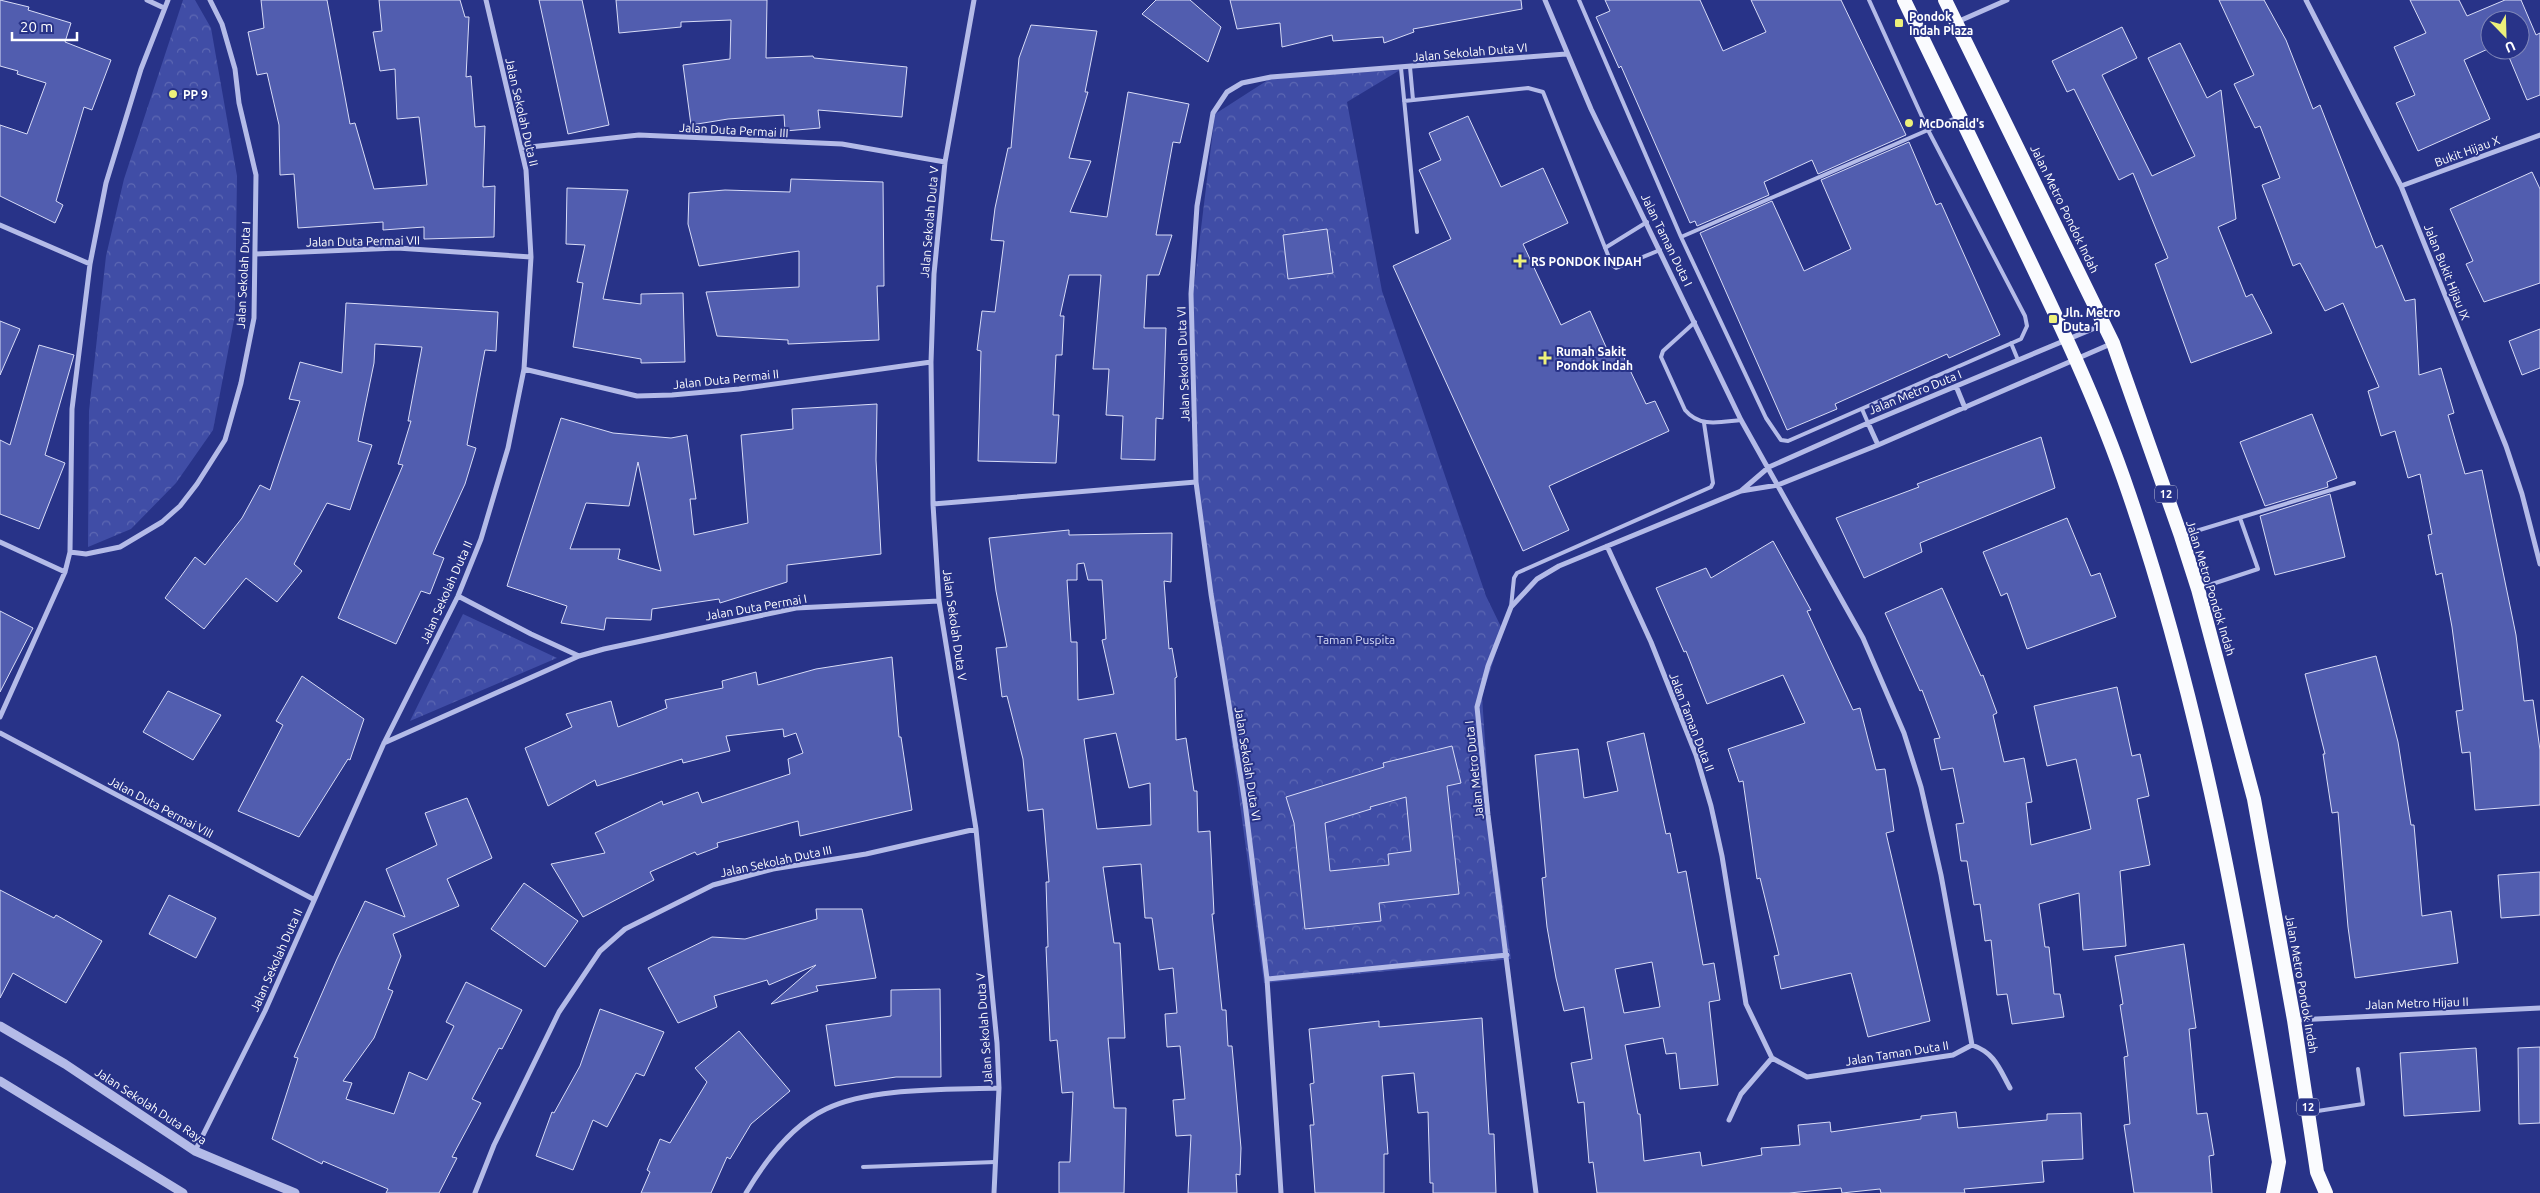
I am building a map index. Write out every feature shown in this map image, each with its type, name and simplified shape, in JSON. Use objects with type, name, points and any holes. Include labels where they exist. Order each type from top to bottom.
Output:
[{"type":"highway","points":[[1904,0],[2076,358],[2128,492],[2161,594],[2219,825],[2279,1162],[2273,1193]]},
{"type":"highway","name":"Jalan Metro Pondok Indah","points":[[1945,0],[2105,324],[2181,536],[2198,589],[2254,799],[2294,1020],[2317,1172],[2326,1193]]},
{"type":"street","points":[[147,0],[164,8]]},
{"type":"street","points":[[0,717],[65,572],[70,552],[72,409],[90,264],[106,183],[141,69],[168,0]]},
{"type":"street","name":"Jalan Sekolah Duta I","points":[[70,552],[86,554],[120,547],[162,522],[180,506],[197,484],[225,440],[241,383],[254,318],[256,175],[239,103],[235,69],[222,24],[210,0]]},
{"type":"street","name":"Jalan Sekolah Duta II","points":[[195,1151],[265,1011],[313,899],[384,743],[458,596],[480,540],[508,448],[524,369],[530,257],[526,170],[486,0]]},
{"type":"street","name":"Jalan Sekolah Duta V","points":[[974,0],[945,162],[934,274],[931,362],[933,504],[939,601],[976,829],[997,1043],[999,1088],[994,1193]]},
{"type":"street","name":"Jalan Taman Duta I","points":[[1545,0],[1590,109],[1647,222],[1741,420],[1778,485]]},
{"type":"street","points":[[1957,22],[2007,0]]},
{"type":"street","name":"Jalan Bukit Hijau IX","points":[[2306,0],[2402,186],[2506,446],[2522,494],[2540,564]]},
{"type":"street","name":"Jalan Sekolah Duta VI","points":[[1281,1193],[1267,979],[1245,802],[1211,594],[1196,482],[1191,294],[1197,206],[1213,113],[1227,92],[1242,83],[1271,77],[1566,54]]},
{"type":"street","name":"Jalan Duta Permai III","points":[[521,148],[639,135],[842,144],[945,162]]},
{"type":"street","name":"Bukit Hijau X","points":[[2402,186],[2540,135]]},
{"type":"street","points":[[0,224],[90,264]]},
{"type":"street","name":"Jalan Duta Permai VII","points":[[256,254],[397,248],[530,257]]},
{"type":"street","name":"Jalan Metro Duta I","points":[[1741,491],[1769,467],[1868,422],[2105,324]]},
{"type":"street","name":"Jalan Metro Duta I","points":[[1536,1193],[1488,815],[1478,707],[1488,666],[1511,607],[1537,579],[1559,566],[1741,491],[1778,485],[1878,445],[2113,343]]},
{"type":"street","name":"Jalan Duta Permai II","points":[[524,369],[637,396],[740,389],[931,362]]},
{"type":"street","points":[[1956,386],[1965,408]]},
{"type":"street","points":[[1868,422],[1878,445]]},
{"type":"street","points":[[933,504],[1196,482]]},
{"type":"street","points":[[1778,485],[1863,638],[1904,733],[1921,788],[1939,865],[1972,1045],[1986,1050],[2010,1088]]},
{"type":"street","points":[[0,542],[65,572]]},
{"type":"street","name":"Jalan Taman Duta II","points":[[1606,546],[1651,642],[1696,755],[1711,806],[1722,856],[1746,1004],[1772,1058],[1807,1077],[1953,1055],[1972,1045]]},
{"type":"street","points":[[458,596],[531,634],[580,656]]},
{"type":"street","name":"Jalan Duta Permai I","points":[[384,743],[580,656],[796,608],[939,601]]},
{"type":"street","name":"Jalan Duta Permai VIII","points":[[0,733],[313,899]]},
{"type":"street","name":"Jalan Sekolah Duta III","points":[[475,1193],[494,1145],[559,1012],[600,951],[625,928],[713,885],[773,869],[866,854],[976,829]]},
{"type":"street","points":[[1267,979],[1507,955]]},
{"type":"street","name":"Jalan Metro Hijau II","points":[[2294,1020],[2540,1008]]},
{"type":"street","name":"Jalan Sekolah Duta Raya","points":[[0,1026],[64,1064],[195,1151],[295,1193]]},
{"type":"street","points":[[1729,1120],[1741,1094],[1772,1058]]},
{"type":"street","points":[[0,1081],[183,1193]]},
{"type":"street","points":[[746,1193],[772,1156],[797,1128],[826,1108],[866,1096],[927,1090],[999,1088]]},
{"type":"lane","points":[[1579,0],[1680,237],[1766,418],[1781,440],[1788,441],[2021,339],[2027,326],[2025,316],[1928,130],[1868,0]]},
{"type":"lane","points":[[1410,67],[1413,100]]},
{"type":"lane","points":[[1401,68],[1417,232]]},
{"type":"lane","points":[[1404,101],[1528,88],[1543,92],[1612,265],[1616,268],[1660,250]]},
{"type":"lane","points":[[1680,237],[1960,116]]},
{"type":"lane","points":[[1605,248],[1647,222]]},
{"type":"lane","points":[[1695,322],[1663,351],[1661,357],[1685,410],[1691,417],[1704,423],[1741,420]]},
{"type":"lane","points":[[2010,343],[2018,360]]},
{"type":"lane","points":[[1862,409],[1868,422]]},
{"type":"lane","points":[[1511,607],[1514,578],[1517,573],[1711,487],[1713,483],[1704,423]]},
{"type":"lane","points":[[2181,536],[2354,483]]},
{"type":"lane","points":[[2198,589],[2258,570],[2240,518]]},
{"type":"lane","points":[[2308,1112],[2363,1104],[2358,1069]]},
{"type":"lane","points":[[863,1167],[995,1162]]},
{"type":"green space","points":[[183,0],[195,0],[211,28],[237,176],[235,315],[213,430],[176,483],[131,529],[88,547],[89,411],[106,256],[124,179]]},
{"type":"green space","name":"Taman Puspita","points":[[1400,70],[1347,102],[1382,291],[1486,596],[1503,631],[1482,696],[1490,815],[1511,959],[1264,983],[1198,491],[1193,294],[1215,114],[1271,78]]},
{"type":"green space","points":[[463,614],[557,658],[410,721]]},
{"type":"building","points":[[0,0],[29,7],[28,10],[71,23],[65,42],[111,60],[92,110],[84,107],[56,201],[63,205],[55,223],[0,196],[0,125],[27,134],[46,83],[17,74],[18,71],[0,66]]},
{"type":"building","points":[[261,0],[327,0],[350,124],[355,123],[374,189],[427,185],[419,117],[397,119],[395,69],[380,71],[373,32],[382,31],[379,0],[460,0],[465,17],[469,17],[466,77],[471,76],[475,127],[485,126],[483,187],[495,186],[494,237],[424,239],[424,227],[383,230],[383,222],[298,228],[294,174],[280,175],[279,125],[267,73],[257,75],[248,32],[264,28]]},
{"type":"building","points":[[539,0],[582,0],[609,125],[568,134]]},
{"type":"building","points":[[616,0],[767,0],[766,58],[813,56],[814,58],[907,67],[902,117],[818,110],[820,128],[785,131],[784,115],[728,119],[691,125],[683,65],[730,59],[731,20],[681,22],[681,27],[619,33]]},
{"type":"building","points":[[1156,0],[1190,0],[1221,27],[1208,62],[1142,14]]},
{"type":"building","points":[[1230,0],[1521,0],[1522,9],[1413,29],[1414,32],[1384,43],[1383,37],[1333,41],[1332,35],[1282,47],[1280,23],[1237,29]]},
{"type":"building","points":[[1605,0],[1700,0],[1723,51],[1766,32],[1751,0],[1841,0],[1906,135],[1818,174],[1812,160],[1764,182],[1769,195],[1697,226],[1695,221],[1690,223],[1621,66],[1619,68],[1596,17],[1610,11]]},
{"type":"building","points":[[2219,0],[2264,0],[2286,40],[2313,109],[2320,105],[2376,248],[2382,245],[2405,301],[2415,299],[2419,375],[2441,368],[2454,413],[2448,415],[2465,474],[2482,470],[2516,635],[2524,701],[2533,700],[2540,750],[2540,805],[2475,810],[2470,752],[2462,753],[2456,711],[2463,710],[2452,627],[2442,573],[2436,575],[2428,535],[2432,534],[2420,474],[2408,478],[2395,431],[2381,436],[2368,391],[2379,387],[2343,303],[2325,311],[2300,263],[2293,266],[2262,185],[2280,178],[2260,126],[2255,128],[2234,84],[2254,75]]},
{"type":"building","points":[[2410,0],[2459,0],[2467,16],[2480,11],[2480,53],[2464,60],[2490,119],[2418,151],[2396,103],[2415,95],[2394,47],[2426,33]]},
{"type":"building","points":[[2505,0],[2521,0],[2525,10],[2481,10]]},
{"type":"building","points":[[2530,21],[2536,35],[2540,33],[2540,95],[2527,100],[2510,60],[2530,60]]},
{"type":"building","points":[[1031,25],[1097,31],[1085,92],[1088,92],[1069,158],[1091,161],[1070,212],[1107,217],[1128,92],[1189,104],[1180,143],[1173,142],[1156,235],[1172,235],[1159,275],[1147,275],[1144,328],[1166,328],[1163,419],[1156,418],[1155,460],[1121,459],[1123,416],[1106,415],[1109,369],[1093,369],[1101,275],[1069,275],[1060,316],[1064,316],[1062,355],[1056,355],[1053,415],[1059,415],[1056,463],[978,461],[981,351],[977,350],[982,311],[995,312],[1004,241],[991,240],[995,208],[1008,148],[1011,148],[1019,58]]},
{"type":"building","points":[[2122,27],[2137,58],[2102,75],[2152,176],[2195,156],[2148,58],[2180,43],[2207,98],[2221,90],[2236,219],[2218,227],[2246,297],[2252,294],[2272,333],[2191,363],[2155,264],[2168,258],[2133,173],[2119,180],[2074,89],[2067,92],[2052,61]]},
{"type":"building","points":[[1468,116],[1501,187],[1543,168],[1568,223],[1523,244],[1561,325],[1590,311],[1610,356],[1621,351],[1646,404],[1655,401],[1669,431],[1549,486],[1569,530],[1523,551],[1393,266],[1451,239],[1419,170],[1441,160],[1429,133]]},
{"type":"building","points":[[1909,142],[1936,205],[1941,203],[2000,335],[1949,358],[1947,354],[1835,404],[1837,409],[1787,430],[1700,233],[1772,201],[1804,271],[1851,249],[1821,180]]},
{"type":"building","points":[[2532,172],[2540,189],[2540,283],[2484,302],[2466,264],[2473,261],[2450,209]]},
{"type":"building","points":[[791,179],[883,182],[884,286],[877,286],[879,340],[788,344],[788,340],[717,336],[706,292],[799,287],[799,251],[699,266],[688,224],[689,193],[725,190],[790,192]]},
{"type":"building","points":[[567,188],[628,190],[603,299],[641,304],[641,294],[683,293],[685,362],[641,363],[641,359],[573,347],[583,283],[577,282],[585,245],[566,244]]},
{"type":"building","points":[[1327,229],[1333,273],[1288,279],[1283,235]]},
{"type":"building","points":[[346,303],[498,312],[496,351],[485,350],[467,445],[476,448],[465,484],[433,554],[444,558],[430,594],[421,591],[396,644],[338,618],[403,465],[398,464],[411,421],[408,421],[422,347],[375,344],[374,363],[358,441],[372,445],[350,510],[327,503],[294,564],[302,571],[277,602],[246,578],[204,629],[165,598],[195,557],[205,565],[242,518],[260,485],[270,490],[300,401],[289,399],[300,362],[342,373]]},
{"type":"building","points":[[0,321],[20,329],[0,375]]},
{"type":"building","points":[[2540,329],[2540,368],[2522,375],[2509,341]]},
{"type":"building","points":[[39,345],[74,355],[45,455],[65,463],[39,529],[0,514],[0,440],[10,445]]},
{"type":"building","points":[[877,404],[876,460],[881,554],[787,565],[787,582],[720,603],[719,599],[652,609],[651,620],[606,618],[604,630],[561,623],[567,606],[507,586],[561,418],[613,433],[671,438],[687,435],[696,499],[690,499],[694,535],[748,523],[741,435],[793,429],[792,409]],"holes":[[[638,462],[661,571],[618,559],[620,549],[570,549],[586,503],[629,506]]]},
{"type":"building","points":[[2312,414],[2337,478],[2327,482],[2328,487],[2265,506],[2240,442]]},
{"type":"building","points":[[2041,437],[2055,488],[1920,543],[1922,552],[1864,578],[1836,518],[1919,487],[1917,484]]},
{"type":"building","points":[[2330,494],[2345,557],[2275,575],[2260,516]]},
{"type":"building","points":[[2067,518],[2091,576],[2100,573],[2116,617],[2027,649],[2007,593],[2001,596],[1983,552]]},
{"type":"building","points":[[1069,530],[1069,535],[1172,533],[1171,582],[1164,581],[1169,649],[1172,648],[1177,677],[1175,678],[1176,740],[1186,738],[1194,791],[1197,791],[1198,832],[1210,831],[1214,914],[1212,914],[1222,1010],[1226,1010],[1228,1046],[1232,1046],[1241,1148],[1240,1175],[1236,1174],[1237,1193],[1188,1193],[1191,1135],[1176,1136],[1173,1100],[1185,1099],[1180,1046],[1167,1047],[1165,1014],[1177,1013],[1173,968],[1159,970],[1152,918],[1145,918],[1141,864],[1103,867],[1114,943],[1120,943],[1125,1038],[1108,1038],[1114,1108],[1126,1108],[1124,1193],[1059,1193],[1059,1162],[1070,1162],[1073,1092],[1062,1093],[1057,1040],[1050,1041],[1046,947],[1048,947],[1046,882],[1049,882],[1043,809],[1028,811],[1023,759],[1007,696],[1002,697],[996,648],[1007,647],[996,591],[989,538]],"holes":[[[1084,563],[1088,580],[1102,580],[1106,639],[1102,640],[1114,694],[1078,700],[1077,642],[1071,642],[1067,580],[1077,580],[1077,564]],[[1116,733],[1129,788],[1150,783],[1151,825],[1097,829],[1084,739]]]},
{"type":"building","points":[[1773,541],[1811,610],[1807,611],[1853,710],[1860,708],[1876,770],[1885,769],[1894,831],[1886,833],[1930,1021],[1868,1037],[1851,973],[1781,989],[1774,956],[1779,955],[1760,878],[1757,879],[1743,781],[1739,782],[1728,749],[1805,723],[1783,675],[1707,704],[1686,651],[1684,652],[1656,588],[1706,568],[1711,578]]},
{"type":"building","points":[[1942,588],[1981,676],[1983,675],[1997,713],[1993,715],[2004,762],[2024,758],[2032,802],[2026,803],[2031,845],[2091,829],[2076,759],[2047,766],[2034,706],[2117,687],[2132,756],[2140,754],[2149,796],[2137,799],[2150,865],[2120,871],[2126,946],[2083,950],[2079,893],[2039,904],[2045,947],[2049,947],[2054,994],[2060,994],[2064,1017],[2012,1024],[2007,994],[1997,995],[1991,940],[1985,941],[1980,904],[1974,905],[1967,861],[1961,861],[1956,824],[1964,823],[1953,768],[1941,770],[1934,739],[1940,738],[1922,690],[1920,691],[1885,613]]},
{"type":"building","points":[[0,611],[33,628],[0,692]]},
{"type":"building","points":[[2376,656],[2398,742],[2411,825],[2414,825],[2422,916],[2451,911],[2458,963],[2355,978],[2348,927],[2338,812],[2332,813],[2323,754],[2325,754],[2305,674]]},
{"type":"building","points":[[892,657],[899,737],[901,737],[912,810],[800,836],[798,821],[717,843],[718,847],[697,855],[695,852],[650,872],[654,880],[583,917],[551,864],[605,853],[595,833],[662,801],[663,805],[698,792],[702,803],[790,774],[788,759],[803,753],[796,733],[784,737],[783,729],[726,736],[730,751],[683,763],[682,759],[597,786],[595,780],[548,806],[525,748],[572,727],[566,714],[611,701],[618,727],[667,708],[665,700],[723,688],[722,681],[756,672],[758,685],[816,669]]},
{"type":"building","points":[[302,676],[364,719],[350,760],[348,759],[299,837],[238,811],[283,725],[276,721]]},
{"type":"building","points":[[168,691],[221,715],[193,760],[143,732]]},
{"type":"building","points":[[1644,733],[1666,834],[1670,833],[1678,873],[1686,871],[1703,965],[1714,963],[1720,1000],[1709,1002],[1718,1085],[1680,1089],[1676,1053],[1666,1054],[1663,1038],[1625,1045],[1638,1114],[1640,1114],[1644,1161],[1700,1152],[1702,1166],[1762,1155],[1761,1148],[1800,1145],[1798,1125],[1830,1122],[1831,1132],[1921,1119],[1921,1116],[1956,1112],[1958,1128],[2047,1120],[2047,1114],[2081,1113],[2083,1159],[2042,1161],[2044,1182],[1964,1189],[1965,1193],[1881,1193],[1880,1189],[1842,1193],[1841,1188],[1789,1193],[1597,1193],[1593,1162],[1589,1163],[1584,1102],[1578,1103],[1571,1063],[1592,1059],[1584,1007],[1564,1011],[1556,978],[1547,927],[1542,878],[1546,877],[1535,755],[1578,749],[1584,798],[1618,791],[1607,742]],"holes":[[[1652,962],[1660,1007],[1624,1013],[1615,969]]]},
{"type":"building","points":[[1452,746],[1461,783],[1447,786],[1459,894],[1379,903],[1381,921],[1305,929],[1294,823],[1286,797],[1384,767],[1383,763]],"holes":[[[1406,797],[1411,851],[1388,854],[1389,865],[1330,871],[1325,823]]]},
{"type":"building","points":[[467,798],[492,858],[447,879],[459,906],[393,934],[401,956],[388,989],[393,991],[374,1038],[343,1081],[352,1083],[346,1099],[394,1114],[409,1072],[427,1080],[454,1026],[446,1022],[466,982],[522,1010],[502,1049],[499,1048],[472,1099],[481,1103],[452,1157],[457,1158],[439,1193],[386,1193],[388,1189],[323,1161],[322,1164],[272,1139],[298,1058],[294,1057],[365,901],[405,917],[386,869],[437,845],[425,813]]},
{"type":"building","points":[[2540,872],[2540,915],[2501,918],[2498,875]]},
{"type":"building","points":[[524,883],[578,921],[545,967],[491,929]]},
{"type":"building","points":[[0,890],[54,918],[56,915],[102,941],[66,1003],[13,973],[0,998]]},
{"type":"building","points":[[169,895],[216,918],[196,958],[149,934]]},
{"type":"building","points":[[816,909],[862,909],[876,978],[816,986],[818,991],[771,1004],[816,965],[769,985],[767,980],[714,996],[717,1007],[678,1023],[648,968],[712,937],[745,939],[817,919]]},
{"type":"building","points":[[2184,944],[2196,1028],[2189,1029],[2197,1114],[2207,1113],[2214,1155],[2209,1156],[2212,1193],[2134,1193],[2124,1125],[2130,1124],[2124,1057],[2128,1056],[2120,1005],[2123,1004],[2115,956]]},
{"type":"building","points":[[940,989],[941,1077],[896,1077],[835,1086],[826,1025],[891,1016],[891,990]]},
{"type":"building","points":[[600,1009],[664,1032],[644,1076],[636,1073],[607,1127],[593,1120],[573,1170],[536,1156],[552,1112],[554,1113],[580,1066]]},
{"type":"building","points":[[1482,1018],[1489,1134],[1494,1134],[1496,1193],[1433,1193],[1433,1183],[1430,1183],[1428,1112],[1418,1113],[1414,1073],[1382,1076],[1388,1154],[1384,1154],[1384,1193],[1315,1193],[1310,1125],[1314,1125],[1310,1084],[1314,1083],[1309,1029],[1379,1021],[1379,1027]]},
{"type":"building","points":[[739,1031],[790,1091],[751,1124],[730,1159],[727,1157],[711,1193],[641,1193],[650,1172],[647,1170],[660,1139],[670,1143],[707,1082],[695,1068]]},
{"type":"building","points":[[2540,1047],[2540,1123],[2519,1124],[2518,1048]]},
{"type":"building","points":[[2476,1048],[2480,1111],[2404,1116],[2400,1053]]},
{"type":"place","name":"Pondok Indah Plaza","points":[[1899,23]]},
{"type":"place","name":"PP 9","points":[[173,94]]},
{"type":"place","name":"McDonald's","points":[[1909,123]]},
{"type":"place","name":"RS PONDOK INDAH","points":[[1520,261]]},
{"type":"place","name":"Jln. Metro Duta 1","points":[[2053,319]]},
{"type":"place","name":"Rumah Sakit Pondok Indah","points":[[1545,358]]}]
